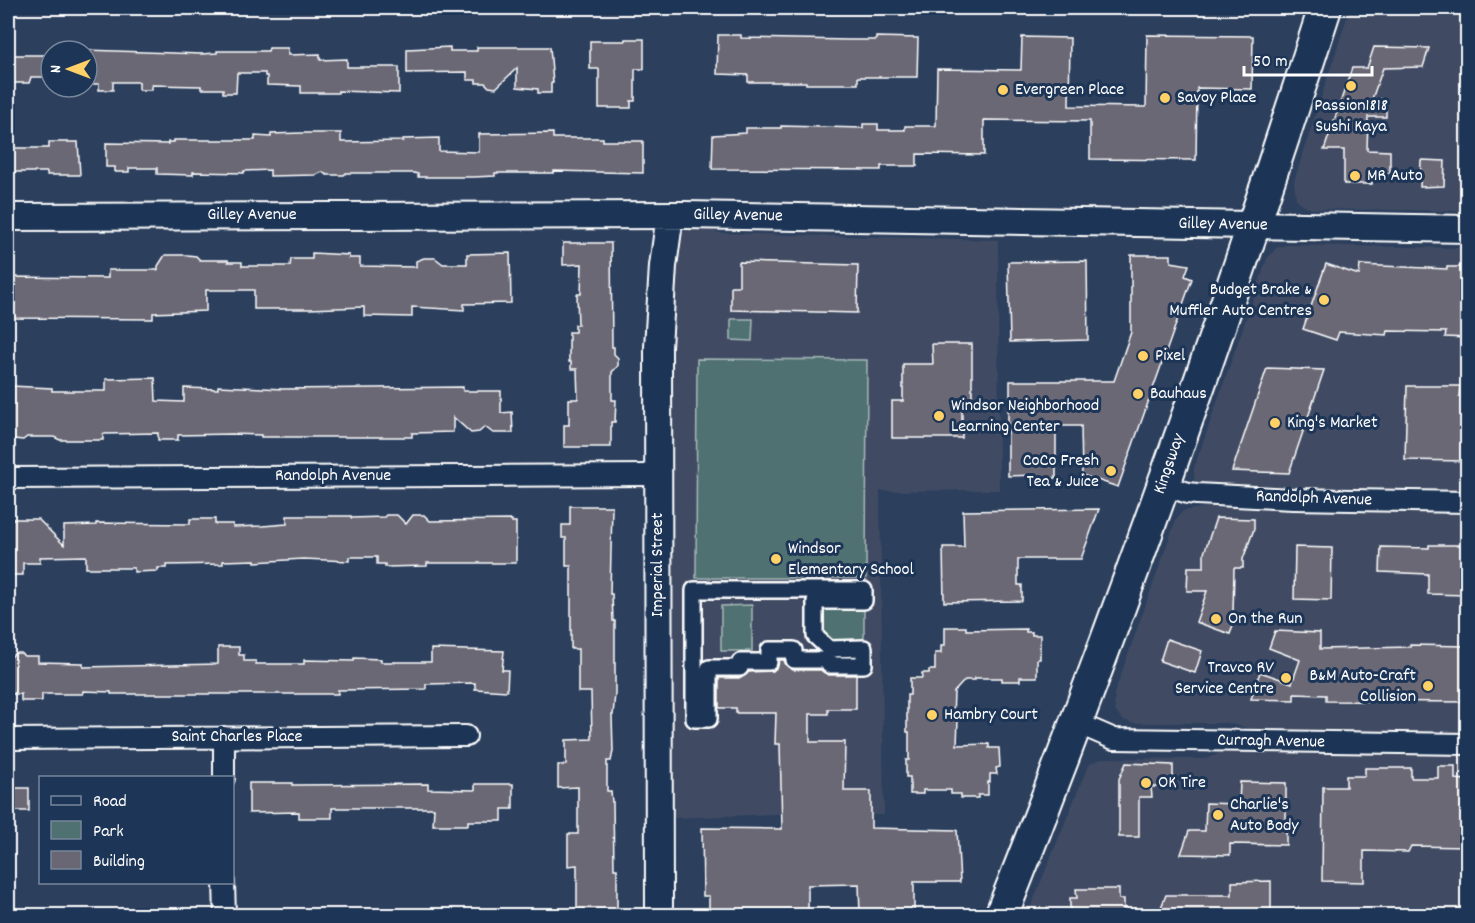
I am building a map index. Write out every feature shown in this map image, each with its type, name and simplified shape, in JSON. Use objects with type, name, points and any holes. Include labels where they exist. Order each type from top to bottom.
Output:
[{"type":"main road","name":"Kingsway","points":[[1001,915],[1077,723],[1163,485],[1253,226],[1321,8]]},
{"type":"street","name":"Gilley Avenue","points":[[8,217],[670,215],[1467,230]]},
{"type":"street","name":"Imperial Street","points":[[659,915],[660,307],[670,215]]},
{"type":"street","name":"Randolph Avenue","points":[[8,478],[658,475]]},
{"type":"street","name":"Randolph Avenue","points":[[1163,485],[1197,494],[1293,499],[1467,502]]},
{"type":"street","points":[[694,590],[864,590],[864,601],[814,601],[814,636],[829,648],[864,648],[864,665],[829,665],[829,660],[794,660],[794,650],[769,650],[769,662],[740,662],[740,668],[709,668],[709,719],[694,719],[694,590]]},
{"type":"street","name":"Curragh Avenue","points":[[1077,723],[1114,739],[1467,744]]},
{"type":"street","name":"Saint Charles Place","points":[[8,739],[466,736]]},
{"type":"street","points":[[224,737],[224,776]]},
{"type":"street","points":[[225,884],[225,915]]},
{"type":"shaded area","points":[[1350,8],[1467,8],[1467,211],[1313,209],[1305,207],[1296,198],[1294,181]]},
{"type":"shaded area","name":"Windsor Elementary School","points":[[705,227],[718,233],[998,240],[999,490],[880,491],[884,815],[775,814],[672,818],[671,339],[675,242],[684,231]]},
{"type":"shaded area","points":[[1286,245],[1467,248],[1467,496],[1202,486],[1194,479],[1194,468],[1267,259],[1276,248]]},
{"type":"shaded area","points":[[1212,506],[1467,511],[1467,734],[1268,733],[1227,723],[1132,723],[1123,720],[1115,711],[1114,694],[1176,519],[1183,511]]},
{"type":"shaded area","points":[[1226,751],[1467,752],[1467,915],[1027,916],[1090,764],[1108,758],[1205,759]]},
{"type":"green space","points":[[731,319],[753,319],[752,341],[731,340]]},
{"type":"green space","points":[[697,359],[867,360],[866,578],[696,578]]},
{"type":"green space","points":[[815,601],[864,601],[864,648],[829,649],[815,636]]},
{"type":"green space","points":[[752,605],[752,651],[721,651],[721,606]]},
{"type":"building","points":[[718,35],[741,35],[741,38],[850,40],[876,40],[876,37],[918,38],[917,77],[858,77],[858,84],[748,82],[748,75],[717,74]]},
{"type":"building","points":[[1147,35],[1253,36],[1252,89],[1197,88],[1196,160],[1090,159],[1090,121],[984,120],[984,155],[917,154],[917,166],[881,166],[881,170],[712,169],[713,135],[746,133],[746,128],[781,128],[781,126],[863,128],[863,124],[878,124],[878,130],[905,130],[905,126],[936,126],[937,69],[1021,70],[1022,37],[1070,38],[1069,106],[1146,107]]},
{"type":"building","points":[[625,39],[644,39],[644,69],[635,69],[635,101],[631,101],[631,108],[599,108],[599,69],[590,69],[590,41],[625,41]]},
{"type":"building","points":[[450,47],[450,51],[477,51],[477,47],[550,47],[553,83],[551,83],[551,93],[538,93],[538,89],[517,87],[517,68],[496,88],[489,87],[485,83],[476,83],[476,80],[467,80],[467,72],[407,73],[407,49]]},
{"type":"building","points":[[1374,47],[1429,48],[1423,67],[1383,68],[1372,99],[1386,99],[1386,117],[1368,117],[1367,150],[1390,151],[1390,173],[1384,173],[1384,178],[1372,177],[1372,184],[1344,184],[1344,150],[1324,150],[1352,68],[1367,68]]},
{"type":"building","points":[[269,48],[288,48],[288,55],[320,54],[320,60],[347,59],[347,67],[399,67],[399,93],[338,91],[338,93],[301,93],[301,86],[267,85],[265,73],[237,73],[236,93],[223,93],[223,89],[201,89],[201,86],[152,85],[152,90],[139,90],[139,82],[113,82],[113,90],[99,90],[99,50],[201,54],[217,53],[217,51],[268,51]]},
{"type":"building","points":[[8,55],[39,55],[39,77],[31,77],[29,83],[8,83]]},
{"type":"building","points":[[341,133],[341,142],[439,138],[439,151],[479,152],[479,134],[553,133],[553,138],[643,141],[643,173],[554,171],[554,173],[495,173],[495,176],[473,177],[418,177],[418,174],[414,173],[327,175],[322,172],[316,175],[270,176],[270,170],[244,171],[244,173],[193,172],[193,175],[157,174],[157,168],[129,168],[129,172],[115,172],[115,167],[106,167],[106,143],[168,144],[174,140],[255,140],[255,136],[271,137],[271,134]]},
{"type":"building","points":[[49,142],[78,142],[80,175],[8,172],[8,148],[49,148]]},
{"type":"building","points":[[1421,160],[1445,161],[1444,186],[1420,187]]},
{"type":"building","points":[[563,243],[611,243],[612,347],[618,358],[618,366],[612,372],[612,400],[616,400],[615,422],[611,422],[611,447],[564,447],[564,425],[569,425],[569,399],[578,399],[577,369],[571,369],[571,362],[569,362],[569,332],[575,332],[575,325],[578,325],[577,294],[581,294],[582,264],[563,265]]},
{"type":"building","points":[[312,253],[349,255],[349,258],[360,258],[360,266],[416,267],[416,261],[424,258],[435,258],[443,264],[467,264],[467,254],[510,253],[511,303],[464,304],[464,310],[412,307],[412,317],[364,316],[364,307],[254,309],[254,290],[206,290],[206,311],[153,313],[153,319],[8,318],[8,277],[108,278],[108,270],[158,270],[165,255],[187,255],[196,256],[200,260],[242,262],[242,266],[290,266],[291,259],[312,259]]},
{"type":"building","name":"Pixel","points":[[1131,255],[1171,255],[1171,262],[1189,265],[1185,276],[1192,279],[1118,487],[1082,475],[1081,426],[1056,426],[1056,478],[1034,478],[1034,475],[1008,476],[1010,381],[1114,381],[1131,332]]},
{"type":"building","points":[[1087,261],[1088,340],[1010,342],[1008,262]]},
{"type":"building","points":[[739,262],[858,265],[857,313],[731,310],[731,286],[739,286]]},
{"type":"building","points":[[1326,264],[1359,275],[1360,265],[1447,269],[1447,267],[1467,267],[1467,338],[1445,337],[1446,332],[1388,331],[1387,335],[1339,332],[1336,340],[1303,329]]},
{"type":"building","points":[[932,344],[972,344],[972,401],[962,401],[962,438],[892,438],[892,401],[903,401],[903,364],[933,364]]},
{"type":"building","points":[[1267,368],[1324,370],[1289,473],[1232,471]]},
{"type":"building","points":[[155,378],[156,401],[184,402],[184,388],[218,389],[218,386],[283,389],[463,387],[463,391],[501,391],[501,413],[512,412],[513,433],[493,433],[485,427],[479,432],[471,433],[453,417],[453,432],[412,433],[412,437],[261,437],[261,435],[232,434],[178,435],[178,440],[158,440],[158,433],[103,434],[103,440],[27,437],[23,440],[14,439],[8,434],[8,391],[11,391],[11,386],[52,388],[52,391],[106,391],[106,379]]},
{"type":"building","points":[[1407,386],[1460,386],[1459,396],[1467,396],[1467,461],[1405,460]]},
{"type":"building","points":[[570,506],[612,506],[610,594],[612,594],[613,621],[615,621],[615,694],[612,715],[613,751],[611,761],[607,761],[607,791],[611,791],[613,802],[617,912],[577,913],[577,865],[568,866],[568,834],[578,834],[578,787],[558,788],[558,765],[566,765],[566,740],[592,739],[591,692],[578,692],[578,649],[571,649],[571,566],[566,566],[566,538],[562,538],[562,525],[570,525]]},
{"type":"building","points":[[1099,509],[1081,559],[1018,559],[1018,585],[1022,585],[1022,601],[944,602],[943,547],[964,547],[963,511]]},
{"type":"building","points":[[397,515],[406,524],[413,515],[424,515],[430,521],[512,520],[516,522],[516,563],[427,563],[427,566],[385,567],[385,564],[377,564],[377,557],[349,557],[349,561],[303,559],[223,561],[223,564],[167,565],[167,568],[158,568],[158,571],[134,572],[134,568],[86,568],[86,556],[40,557],[40,563],[23,563],[23,575],[8,575],[8,519],[38,519],[64,545],[64,526],[96,525],[96,523],[190,524],[190,519],[215,519],[215,524],[233,524],[233,527],[287,524],[287,516],[351,516],[351,518],[384,517]]},
{"type":"building","points":[[1216,518],[1254,519],[1254,529],[1243,559],[1243,568],[1234,568],[1233,614],[1237,615],[1230,634],[1196,622],[1207,591],[1187,591],[1188,567],[1204,567],[1204,553]]},
{"type":"building","points":[[1429,545],[1467,545],[1467,595],[1428,594],[1428,574],[1380,572],[1381,547],[1429,548]]},
{"type":"building","points":[[1295,547],[1332,548],[1331,600],[1294,599]]},
{"type":"building","name":"Hambry Court","points":[[945,627],[966,627],[966,630],[1026,629],[1026,632],[1032,632],[1032,635],[1040,635],[1037,677],[1020,677],[1020,681],[975,678],[975,680],[965,680],[954,692],[953,719],[958,719],[957,745],[989,744],[989,748],[999,748],[1000,767],[996,768],[997,774],[990,774],[988,795],[978,795],[978,798],[961,798],[961,794],[951,794],[951,790],[923,790],[923,794],[910,794],[910,777],[906,777],[906,760],[909,760],[907,695],[910,695],[910,678],[922,678],[922,673],[935,670],[935,653],[941,653],[941,645],[945,645]]},
{"type":"building","points":[[1275,631],[1320,633],[1320,649],[1410,647],[1410,645],[1467,646],[1467,702],[1326,701],[1326,695],[1294,694],[1294,700],[1251,699],[1260,672],[1292,683],[1300,660],[1269,648]]},
{"type":"building","points":[[1167,639],[1202,651],[1195,673],[1160,661]]},
{"type":"building","points":[[218,647],[239,647],[239,655],[244,655],[244,661],[256,661],[256,664],[304,664],[304,660],[354,661],[354,658],[381,659],[381,662],[431,662],[431,649],[504,651],[502,670],[508,670],[507,691],[475,689],[475,683],[426,684],[426,689],[338,690],[338,694],[111,694],[111,692],[83,691],[83,694],[42,694],[42,701],[21,701],[21,694],[8,694],[8,657],[15,653],[21,653],[24,656],[38,656],[38,662],[83,663],[83,667],[218,664]]},
{"type":"building","points":[[779,660],[784,660],[786,665],[793,670],[821,670],[829,675],[856,675],[856,709],[828,709],[828,714],[810,714],[810,742],[845,742],[844,791],[871,791],[871,828],[957,830],[960,882],[914,882],[914,915],[860,915],[859,884],[808,885],[808,915],[716,915],[716,910],[709,910],[709,896],[703,896],[702,828],[782,829],[780,744],[775,744],[776,713],[736,713],[736,708],[719,708],[719,678],[741,678],[749,672],[773,671],[778,666]]},
{"type":"building","name":"OK Tire","points":[[1126,763],[1173,765],[1173,787],[1151,787],[1152,797],[1139,797],[1139,837],[1119,837],[1119,779]]},
{"type":"building","points":[[1438,766],[1455,766],[1455,779],[1467,780],[1467,847],[1411,846],[1408,852],[1364,851],[1364,882],[1322,881],[1323,787],[1346,787],[1346,776],[1365,776],[1365,768],[1411,768],[1411,778],[1438,778]]},
{"type":"building","points":[[1240,782],[1286,783],[1286,845],[1230,844],[1230,855],[1181,854],[1189,831],[1205,831],[1206,803],[1239,804]]},
{"type":"building","points":[[249,783],[428,784],[428,789],[475,790],[475,784],[513,784],[513,809],[502,809],[502,821],[468,821],[468,825],[433,825],[434,808],[332,808],[332,818],[299,818],[299,812],[249,813]]},
{"type":"building","points":[[8,788],[29,788],[29,811],[8,811]]},
{"type":"building","points":[[1271,881],[1271,915],[1158,915],[1166,895],[1232,895],[1232,882]]},
{"type":"building","points":[[1076,889],[1119,889],[1119,899],[1124,899],[1124,915],[1070,914],[1070,898],[1077,898]]},
{"type":"place","name":"Passion1818 Sushi Kaya","points":[[1351,86]]},
{"type":"place","name":"Evergreen Place","points":[[1003,90]]},
{"type":"place","name":"Savoy Place","points":[[1165,98]]},
{"type":"place","name":"MR Auto","points":[[1355,176]]},
{"type":"place","name":"Budget Brake & Muffler Auto Centres","points":[[1324,300]]},
{"type":"place","name":"Pixel","points":[[1143,356]]},
{"type":"place","name":"Bauhaus","points":[[1138,394]]},
{"type":"place","name":"Windsor Neighborhood Learning Center","points":[[939,416]]},
{"type":"place","name":"King's Market","points":[[1275,423]]},
{"type":"place","name":"CoCo Fresh Tea & Juice","points":[[1111,471]]},
{"type":"place","name":"Windsor Elementary School","points":[[776,559]]},
{"type":"place","name":"On the Run","points":[[1216,619]]},
{"type":"place","name":"Travco RV Service Centre","points":[[1286,678]]},
{"type":"place","name":"B&M Auto-Craft Collision","points":[[1428,686]]},
{"type":"place","name":"Hambry Court","points":[[932,715]]},
{"type":"place","name":"OK Tire","points":[[1146,783]]},
{"type":"place","name":"Charlie's Auto Body","points":[[1218,815]]}]
